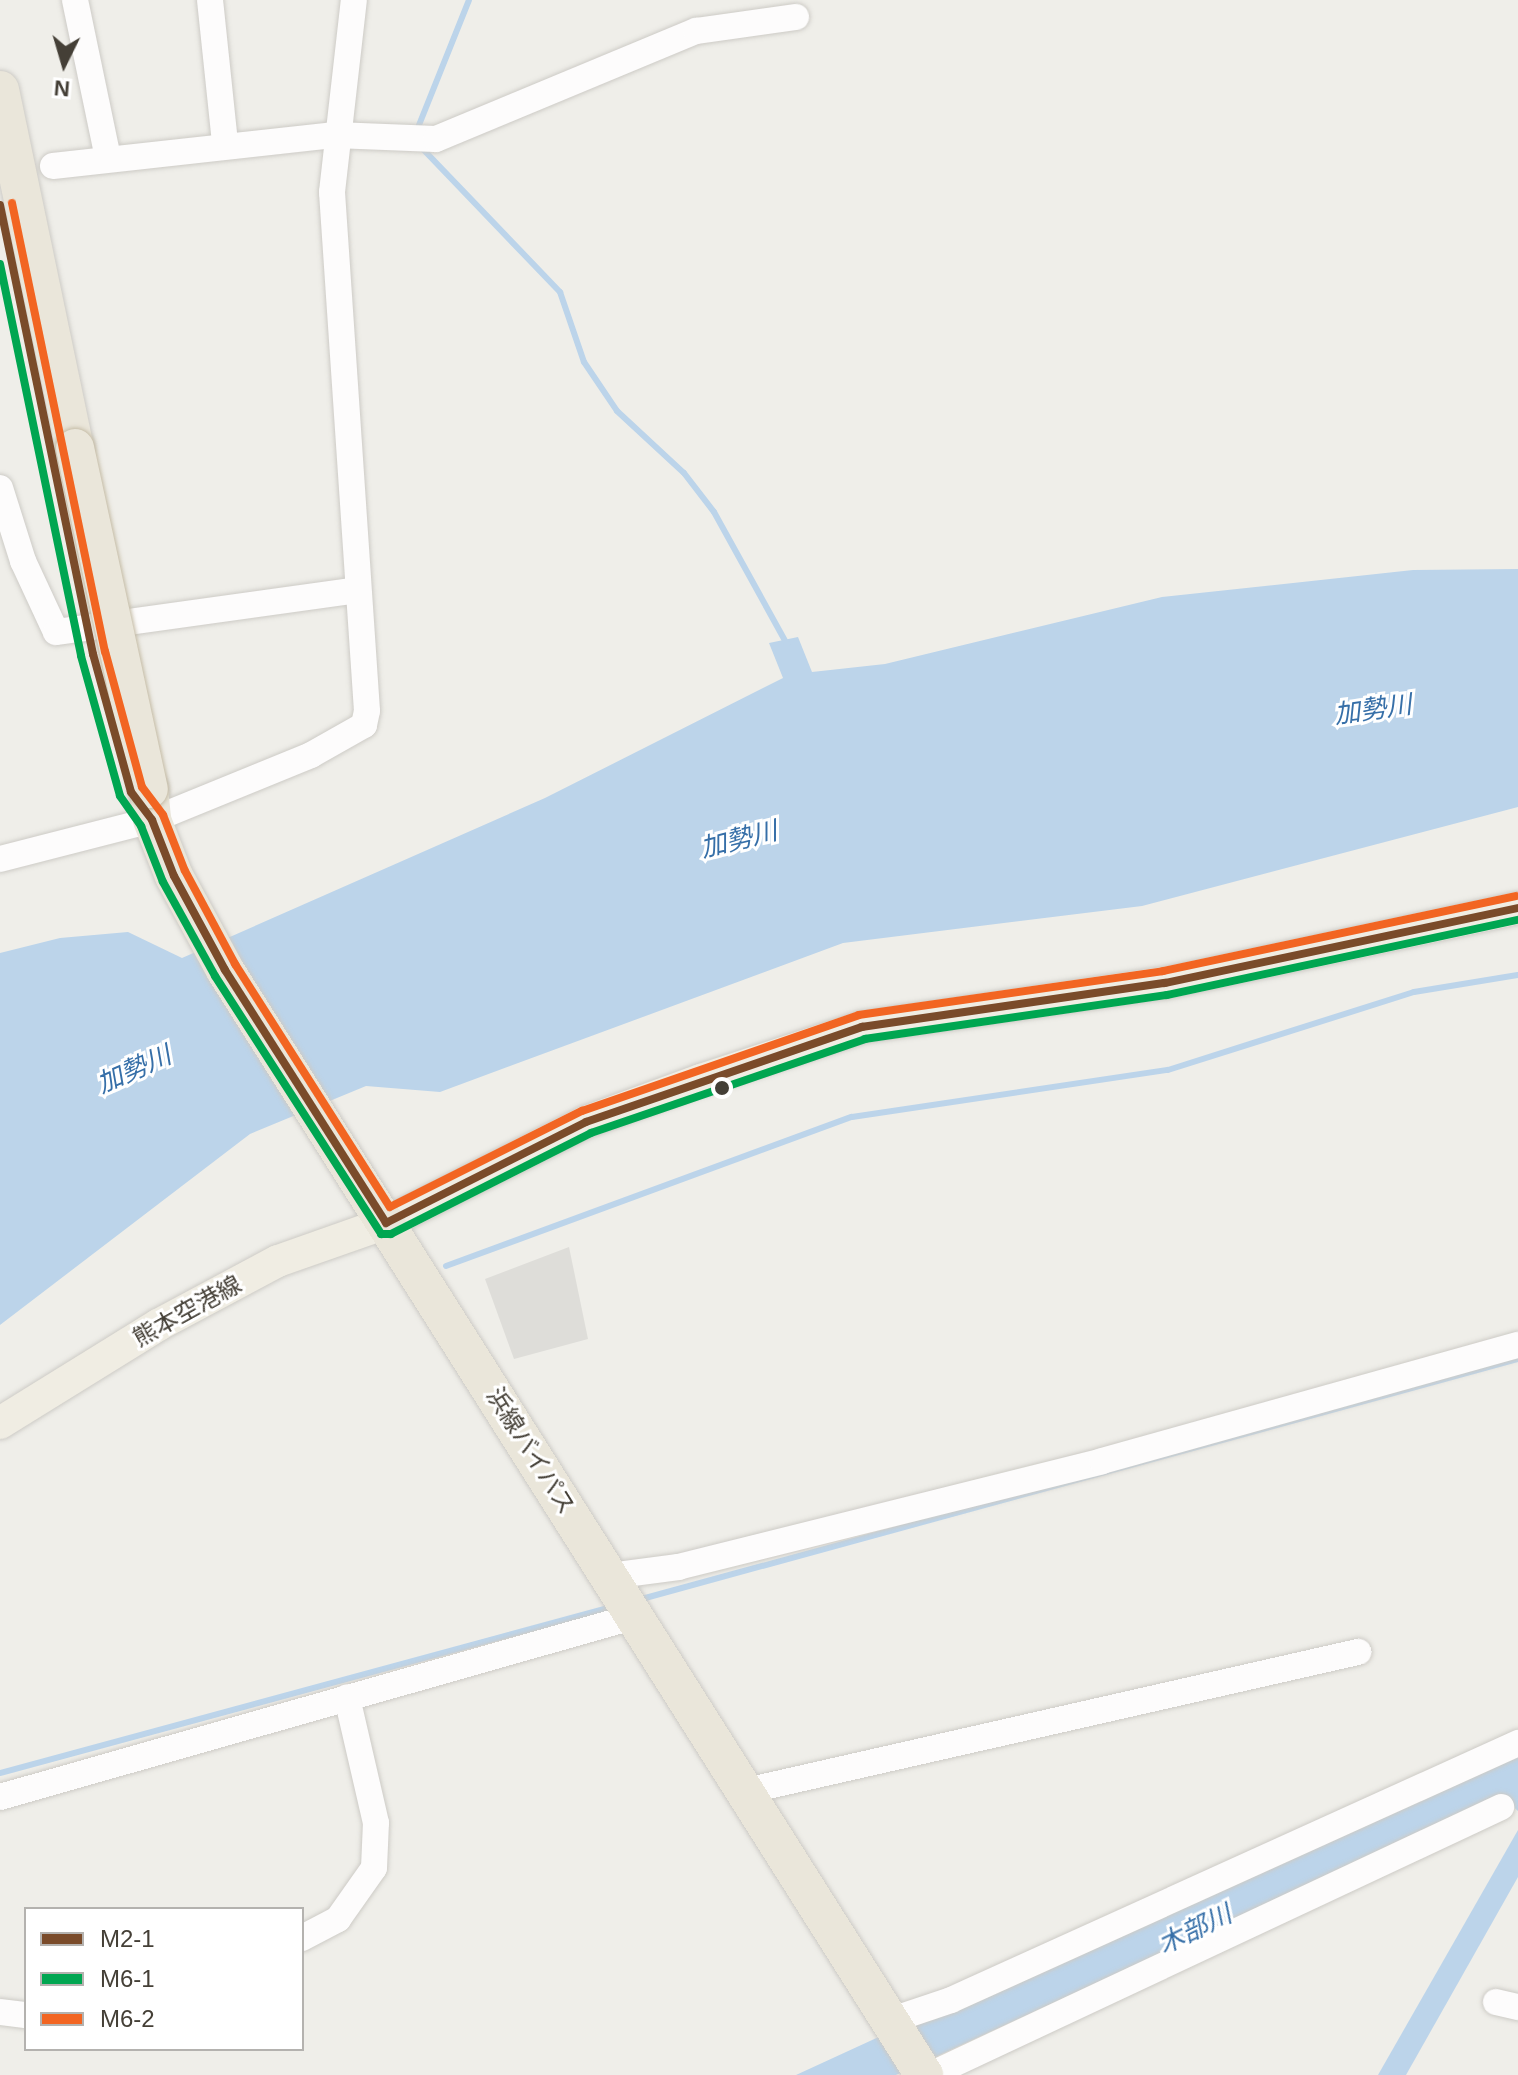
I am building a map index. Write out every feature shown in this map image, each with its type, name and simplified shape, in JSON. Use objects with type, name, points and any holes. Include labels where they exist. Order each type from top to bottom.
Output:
[{"type":"highway","name":"浜線バイパス","points":[[0,90],[64,451],[93,654],[174,876],[225,970],[926,2074]]},
{"type":"highway","name":"浜線バイパス","points":[[0,205],[64,451]]},
{"type":"main road","name":"熊本空港線","points":[[0,1423],[158,1325],[379,1212],[586,1122],[862,1027],[1165,983],[1518,908]]},
{"type":"street","points":[[75,0],[108,158]]},
{"type":"street","points":[[210,0],[225,143]]},
{"type":"street","points":[[0,859],[144,800],[311,755],[364,725],[332,192],[335,135],[354,0]]},
{"type":"street","points":[[53,166],[225,143],[335,135],[436,139],[696,31],[796,17]]},
{"type":"street","points":[[0,488],[23,561],[56,632],[357,590]]},
{"type":"street","points":[[610,1576],[678,1567],[1102,1461],[1518,1345]]},
{"type":"street","points":[[0,1797],[636,1616]]},
{"type":"street","points":[[746,1791],[1358,1652]]},
{"type":"street","points":[[304,1937],[338,1919],[374,1868],[376,1823],[347,1697]]},
{"type":"street","points":[[894,2023],[1518,1743]]},
{"type":"street","points":[[926,2074],[1501,1807]]},
{"type":"street","points":[[0,2012],[24,2015]]},
{"type":"shaded area","points":[[569,1247],[588,1339],[514,1359],[485,1279]]},
{"type":"water","name":"加勢川","points":[[1518,569],[1518,807],[1142,906],[843,943],[440,1092],[366,1086],[250,1134],[0,1325],[0,953],[60,938],[128,932],[182,958],[545,798],[783,678],[769,643],[798,637],[812,672],[885,664],[1162,597],[1413,570]]},
{"type":"water","name":"木部川","points":[[1518,1743],[1518,1811],[1502,1797],[896,2075],[796,2075]]},
{"type":"water","points":[[1518,1830],[1518,1877],[1406,2075],[1378,2075]]},
{"type":"waterway","points":[[417,130],[469,0]]},
{"type":"waterway","points":[[419,145],[560,292],[584,362],[617,411],[684,473],[714,512],[787,644]]},
{"type":"waterway","points":[[446,1266],[852,1117],[1168,1070],[1414,992],[1518,975]]},
{"type":"waterway","points":[[638,1600],[1518,1359]]},
{"type":"waterway","points":[[0,1773],[612,1607]]},
{"type":"transit line","name":"M6-2","points":[[12,203],[105,651],[142,787],[163,815],[185,871],[235,964],[390,1207],[582,1111],[859,1015],[1163,971],[1516,896]]},
{"type":"transit line","name":"M2-1","points":[[0,205],[93,654],[131,792],[152,820],[174,876],[225,970],[386,1223],[586,1122],[862,1027],[1165,983],[1518,908]]},
{"type":"transit line","name":"M6-1","points":[[0,264],[81,656],[120,796],[141,826],[163,882],[215,976],[381,1234],[391,1234],[591,1133],[865,1039],[1167,995],[1518,920]]}]
